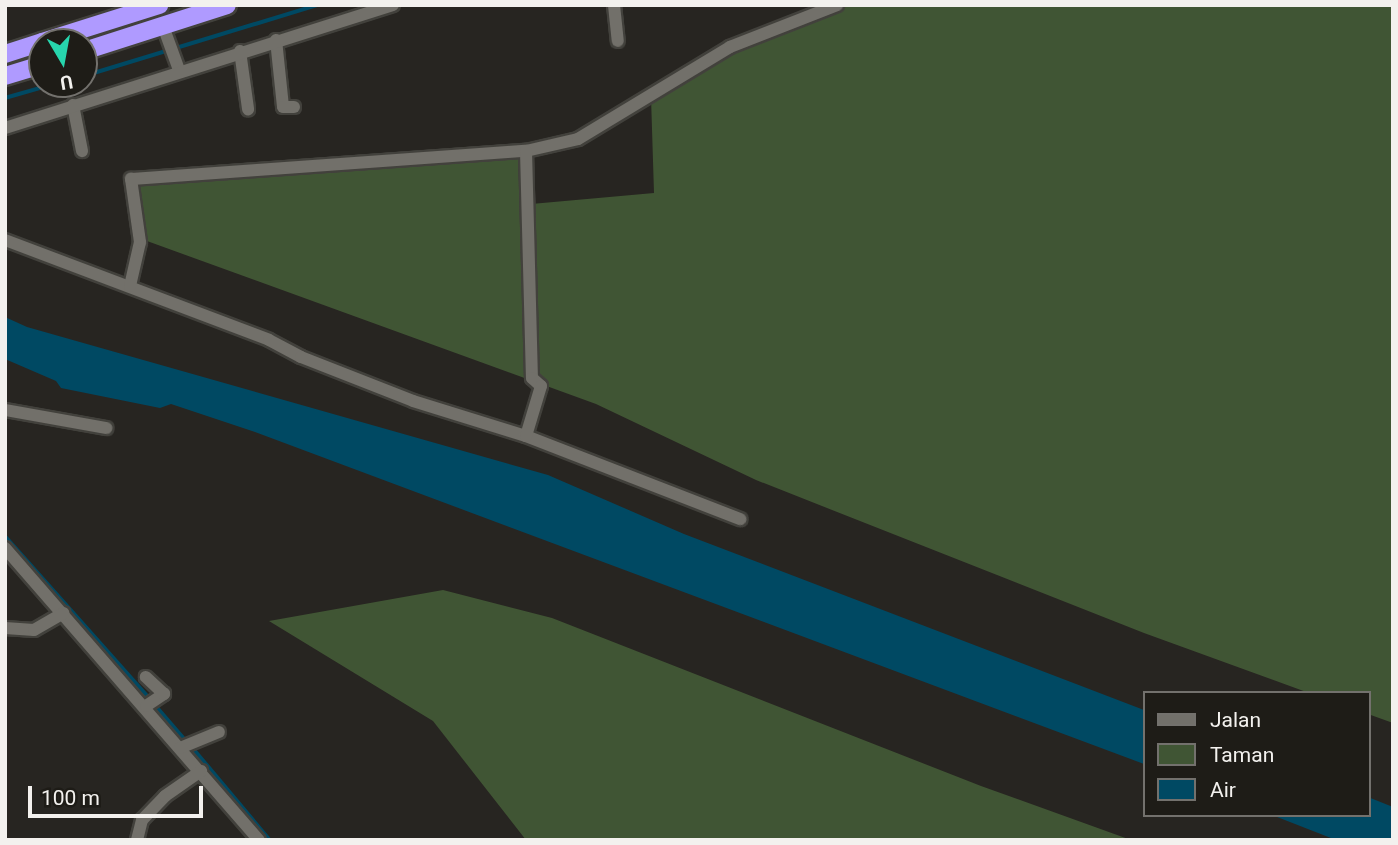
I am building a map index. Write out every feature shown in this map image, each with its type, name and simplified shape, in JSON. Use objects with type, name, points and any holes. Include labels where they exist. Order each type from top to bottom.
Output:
[{"type":"highway","points":[[86,28],[159,5]]},
{"type":"highway","points":[[98,47],[164,30],[227,5]]},
{"type":"highway","points":[[5,54],[28,47]]},
{"type":"highway","points":[[5,76],[28,69]]},
{"type":"street","points":[[5,128],[178,68],[393,5]]},
{"type":"street","points":[[614,5],[618,41]]},
{"type":"street","points":[[130,286],[140,242],[131,179],[526,150],[578,139],[730,47],[837,5]]},
{"type":"street","points":[[164,30],[178,68]]},
{"type":"street","points":[[275,40],[283,107],[294,107]]},
{"type":"street","points":[[240,51],[248,109]]},
{"type":"street","points":[[73,105],[82,151]]},
{"type":"street","points":[[526,150],[532,378],[541,386],[526,436]]},
{"type":"street","points":[[5,240],[130,286],[374,386],[526,436],[740,519]]},
{"type":"street","points":[[5,410],[106,428]]},
{"type":"street","points":[[5,548],[151,703],[182,747],[259,840]]},
{"type":"street","points":[[5,628],[34,630],[63,612]]},
{"type":"street","points":[[146,677],[164,694],[151,703]]},
{"type":"street","points":[[182,747],[219,732]]},
{"type":"street","points":[[137,840],[142,820],[165,796],[201,771]]},
{"type":"green space","points":[[842,5],[1393,5],[1393,723],[1370,715],[1370,691],[1304,691],[1144,633],[756,480],[596,404],[147,241],[134,183],[518,156],[520,205],[654,193],[651,97],[725,52]]},
{"type":"green space","points":[[443,590],[552,618],[981,786],[1131,840],[526,840],[433,721],[269,621]]},
{"type":"water","points":[[5,317],[27,327],[548,475],[684,534],[1142,709],[1142,763],[255,432],[171,404],[160,408],[61,388],[56,381],[5,359]]},
{"type":"water","points":[[1370,798],[1393,807],[1393,840],[1336,840],[1277,817],[1370,817]]},
{"type":"waterway","points":[[98,72],[317,5]]},
{"type":"waterway","points":[[5,98],[28,91]]},
{"type":"waterway","points":[[5,536],[150,699]]},
{"type":"waterway","points":[[155,705],[187,742]]},
{"type":"waterway","points":[[192,747],[270,840]]}]
